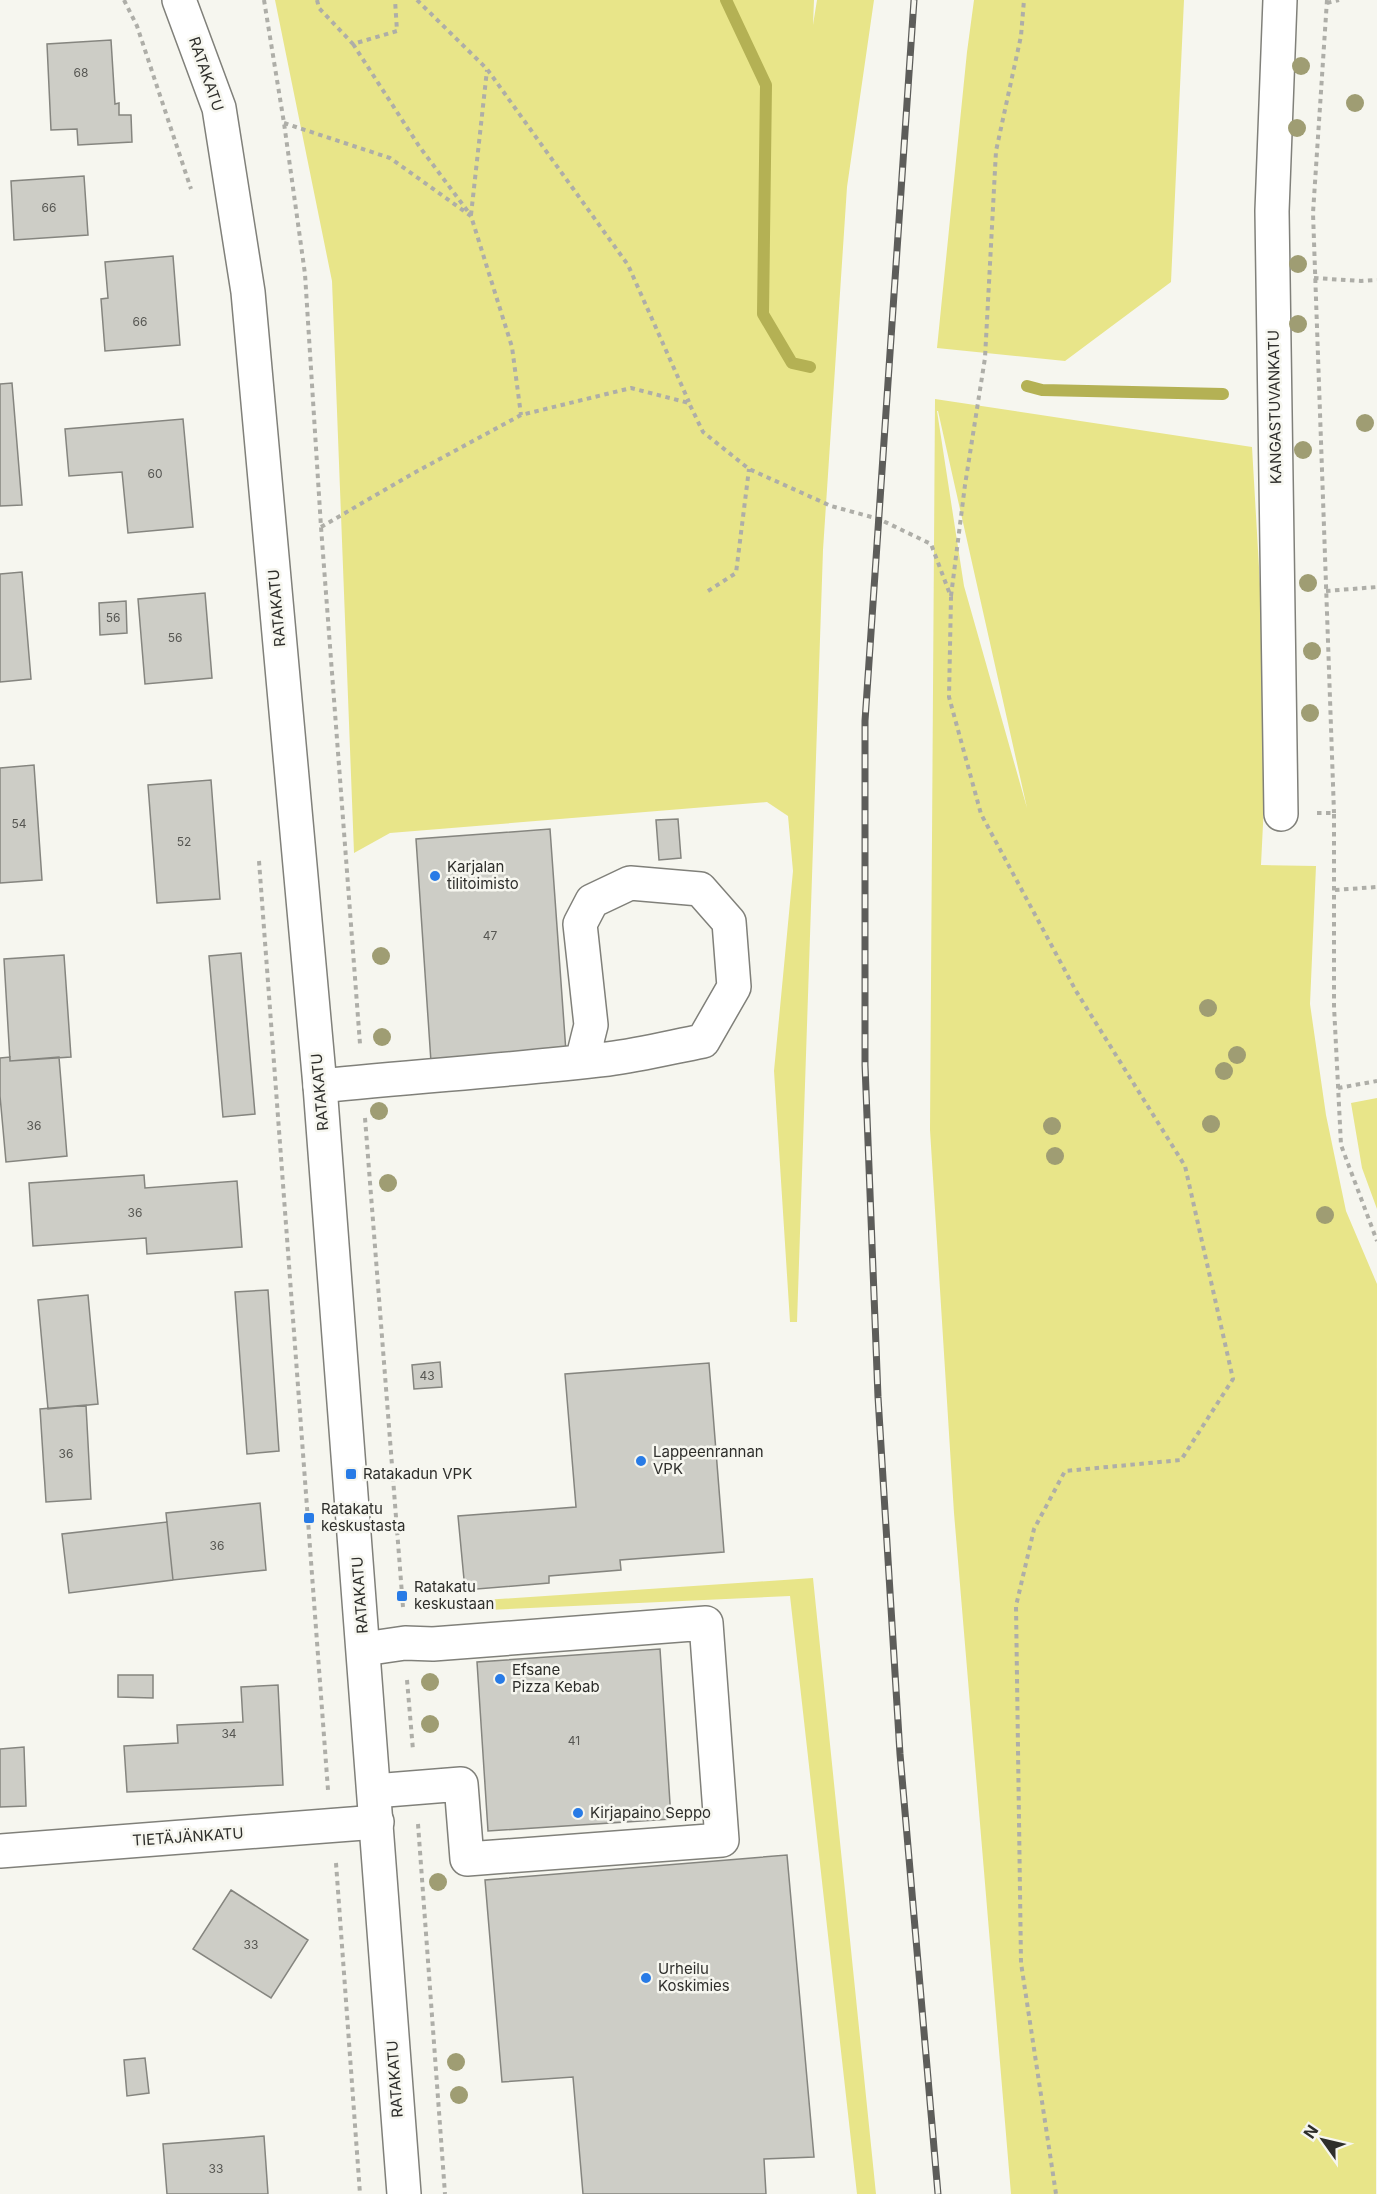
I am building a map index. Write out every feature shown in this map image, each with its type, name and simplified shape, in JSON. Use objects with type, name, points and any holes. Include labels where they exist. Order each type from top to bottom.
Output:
[{"type":"main road","name":"RATAKATU","points":[[179,0],[219,108],[248,292],[320,1086],[404,2194]]},
{"type":"main road","name":"KANGASTUVANKATU","points":[[1280,0],[1272,211],[1281,814]]},
{"type":"main road","points":[[320,1086],[582,1061],[611,1058],[703,1041],[734,987],[729,921],[700,889],[630,883],[592,901],[580,924],[591,1025],[582,1061]]},
{"type":"main road","name":"TIETÄJÄNKATU","points":[[0,1851],[332,1826],[415,1788],[461,1784],[467,1859],[723,1840],[706,1623],[433,1644],[405,1643]]},
{"type":"main road","points":[[364,1649],[405,1643]]},
{"type":"path","points":[[124,0],[137,26],[189,177],[194,199]]},
{"type":"path","points":[[264,0],[305,274],[321,527],[446,2194]]},
{"type":"path","points":[[317,0],[319,8],[353,44],[419,146],[471,216],[512,347],[521,415]]},
{"type":"path","points":[[353,44],[397,31],[395,0]]},
{"type":"path","points":[[417,0],[487,69],[628,265],[703,432],[749,469],[831,507],[879,519],[931,544],[951,597]]},
{"type":"path","points":[[1024,0],[1021,36],[996,151],[985,358],[965,485],[951,597],[949,697],[981,814],[1076,991],[1185,1166],[1233,1379],[1181,1460],[1065,1471],[1034,1529],[1016,1606],[1021,1963],[1056,2194]]},
{"type":"path","points":[[1339,0],[1327,2],[1313,213],[1334,813],[1334,1006],[1341,1145],[1377,1241]]},
{"type":"path","points":[[471,216],[487,69]]},
{"type":"path","points":[[284,123],[390,158],[471,216]]},
{"type":"path","points":[[1314,278],[1377,280]]},
{"type":"path","points":[[321,527],[521,415],[631,388],[689,403]]},
{"type":"path","points":[[708,591],[736,573],[749,469]]},
{"type":"path","points":[[1326,591],[1377,587]]},
{"type":"path","points":[[1281,814],[1334,813]]},
{"type":"path","points":[[259,850],[360,2194]]},
{"type":"path","points":[[1335,890],[1377,887]]},
{"type":"path","points":[[1338,1088],[1377,1081]]},
{"type":"shaded area","points":[[275,0],[814,0],[813,25],[817,0],[874,0],[847,187],[823,550],[797,1322],[790,1322],[774,1071],[793,871],[788,816],[767,802],[390,833],[354,853],[332,281]]},
{"type":"shaded area","points":[[974,0],[1184,0],[1171,282],[1065,361],[937,348]]},
{"type":"shaded area","points":[[935,399],[1252,447],[1268,722],[1261,865],[1316,866],[1310,1004],[1326,1115],[1346,1211],[1377,1284],[1376,2194],[1011,2194],[954,1513],[930,1130]],"holes":[[[938,411],[1027,808],[964,586]]]},
{"type":"shaded area","points":[[1377,1098],[1377,1209],[1362,1168],[1351,1103]]},
{"type":"shaded area","points":[[813,1578],[876,2194],[857,2194],[790,1596],[488,1610],[484,1600]]},
{"type":"building","points":[[111,40],[115,104],[119,103],[119,115],[131,115],[132,142],[78,145],[77,129],[51,130],[47,44]]},
{"type":"building","points":[[84,176],[88,235],[14,240],[11,181]]},
{"type":"building","points":[[173,256],[180,345],[105,351],[101,299],[108,298],[105,262]]},
{"type":"building","points":[[12,383],[22,505],[0,506],[0,384]]},
{"type":"building","points":[[183,419],[193,527],[128,533],[122,472],[69,476],[65,429]]},
{"type":"building","points":[[22,572],[31,679],[0,682],[0,574]]},
{"type":"building","points":[[205,593],[212,678],[145,684],[138,599]]},
{"type":"building","points":[[126,601],[127,633],[100,635],[99,603]]},
{"type":"building","points":[[34,765],[42,880],[0,883],[0,768]]},
{"type":"building","points":[[211,780],[220,899],[157,903],[148,785]]},
{"type":"building","points":[[678,819],[681,858],[659,860],[656,820]]},
{"type":"building","points":[[550,829],[566,1052],[431,1062],[416,839]]},
{"type":"building","points":[[241,953],[255,1114],[223,1117],[209,956]]},
{"type":"building","points":[[64,955],[71,1057],[10,1061],[4,959]]},
{"type":"building","points":[[10,1057],[10,1061],[59,1057],[67,1156],[6,1162],[0,1096],[0,1058]]},
{"type":"building","points":[[144,1175],[145,1188],[237,1181],[242,1247],[147,1254],[146,1238],[33,1246],[29,1183]]},
{"type":"building","points":[[268,1290],[279,1451],[247,1454],[235,1292]]},
{"type":"building","points":[[88,1295],[98,1404],[48,1409],[38,1300]]},
{"type":"building","points":[[440,1362],[442,1387],[414,1389],[412,1365]]},
{"type":"building","points":[[709,1363],[724,1552],[620,1560],[621,1570],[549,1576],[549,1583],[465,1590],[458,1516],[576,1507],[565,1374]]},
{"type":"building","points":[[86,1405],[91,1499],[46,1502],[40,1409]]},
{"type":"building","points":[[260,1503],[266,1570],[173,1580],[166,1513]]},
{"type":"building","points":[[167,1522],[173,1580],[69,1593],[62,1534]]},
{"type":"building","points":[[660,1649],[671,1819],[488,1831],[477,1662]]},
{"type":"building","points":[[118,1675],[153,1675],[153,1698],[118,1697]]},
{"type":"building","points":[[278,1685],[283,1785],[127,1792],[124,1746],[178,1743],[177,1725],[243,1722],[241,1687]]},
{"type":"building","points":[[24,1747],[26,1806],[0,1807],[0,1749]]},
{"type":"building","name":"Urheilu Koskimies","points":[[787,1855],[814,2157],[764,2159],[766,2194],[583,2194],[573,2077],[502,2082],[485,1880]]},
{"type":"building","points":[[231,1890],[308,1940],[271,1998],[193,1949]]},
{"type":"building","points":[[145,2058],[149,2093],[127,2096],[124,2060]]},
{"type":"building","points":[[264,2136],[268,2194],[167,2194],[163,2144]]},
{"type":"waterway","points":[[726,0],[766,85],[763,314],[792,363],[810,367]]},
{"type":"waterway","points":[[1027,386],[1042,390],[1223,394]]},
{"type":"railway","points":[[914,0],[865,721],[865,1065],[878,1397],[900,1754],[938,2194]]},
{"type":"place","name":"Karjalan tilitoimisto","points":[[435,876]]},
{"type":"place","name":"Lappeenrannan VPK","points":[[641,1461]]},
{"type":"place","name":"Ratakadun VPK","points":[[351,1474]]},
{"type":"place","name":"Ratakatu keskustasta","points":[[309,1518]]},
{"type":"place","name":"Ratakatu keskustaan","points":[[402,1596]]},
{"type":"place","name":"Efsane Pizza Kebab","points":[[500,1679]]},
{"type":"place","name":"Kirjapaino Seppo","points":[[578,1813]]},
{"type":"place","name":"Urheilu Koskimies","points":[[646,1978]]}]
